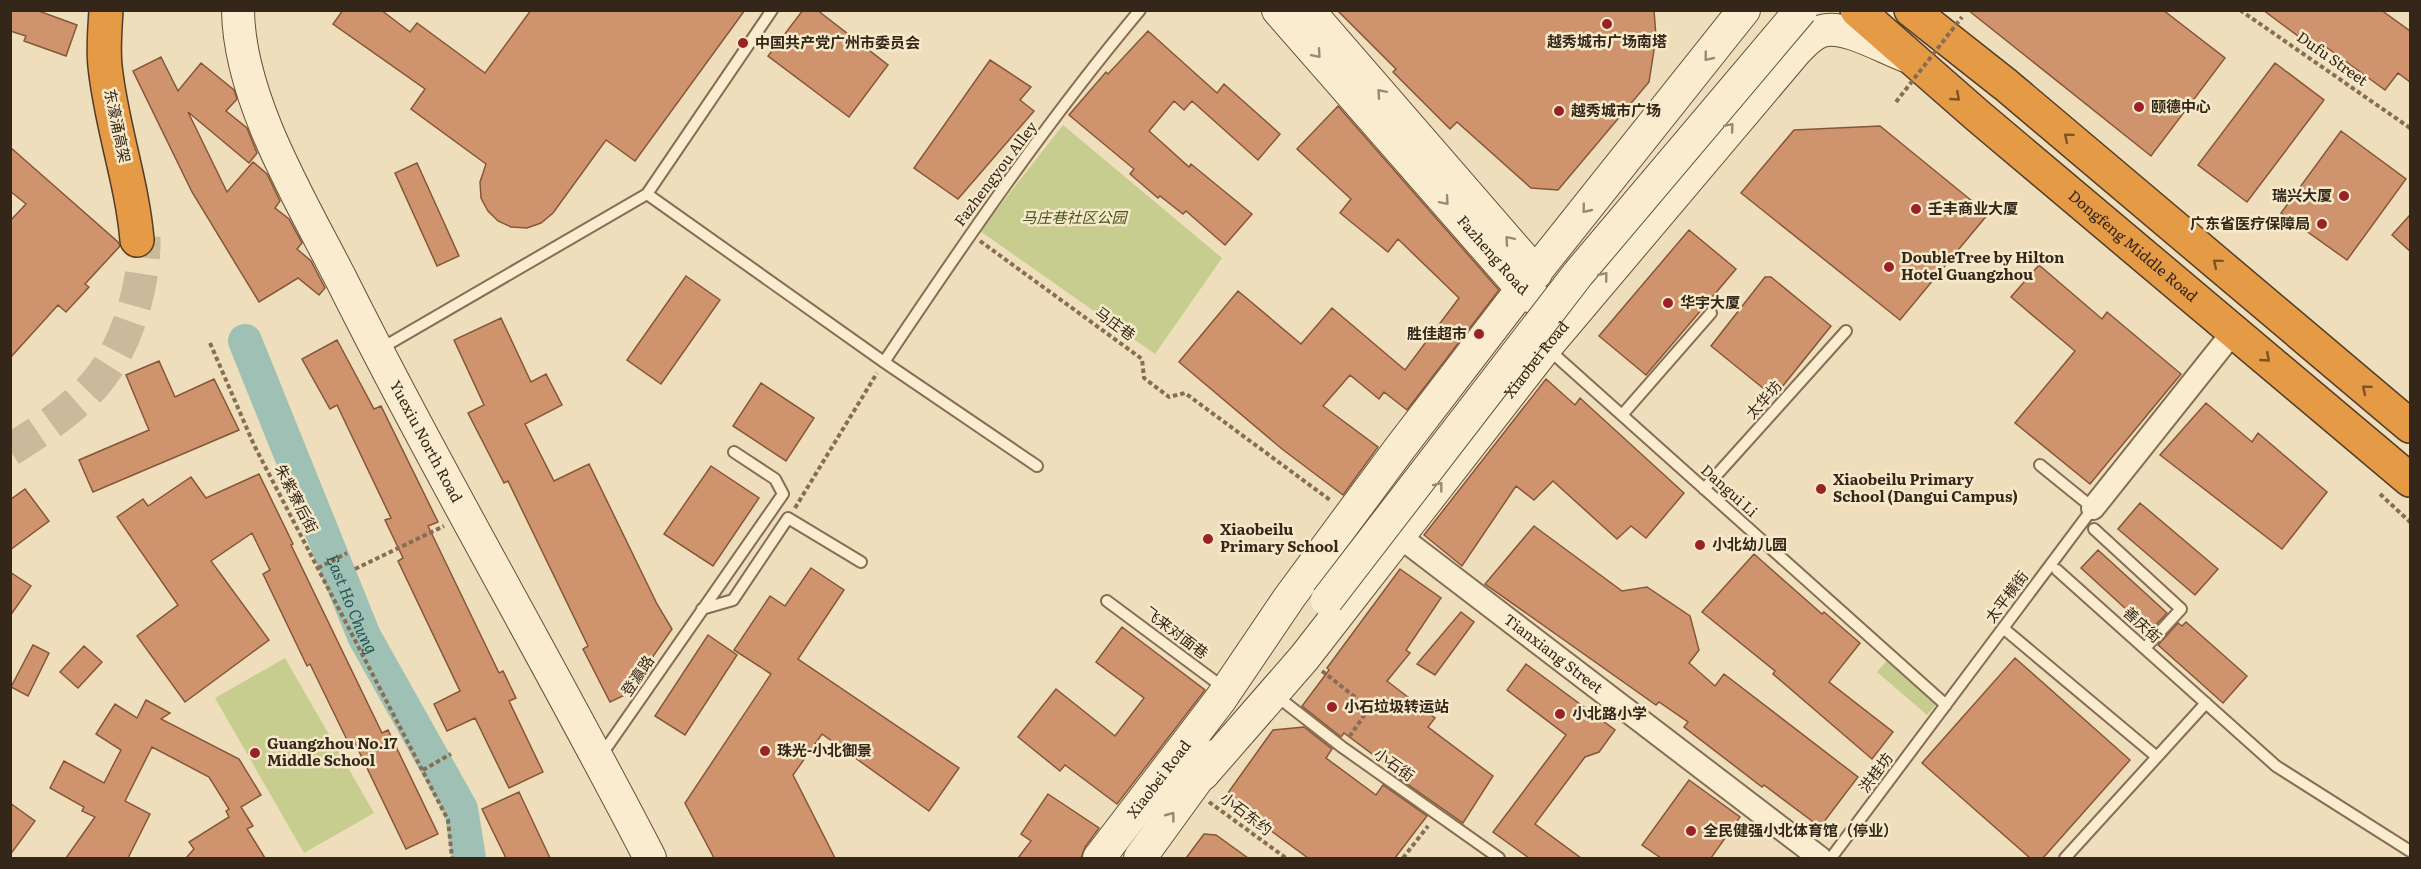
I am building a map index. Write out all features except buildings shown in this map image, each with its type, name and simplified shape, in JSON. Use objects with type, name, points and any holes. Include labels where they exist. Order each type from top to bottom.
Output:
[{"type":"highway","points":[[108,10],[110,74],[134,176],[140,238]]},
{"type":"highway","name":"Dongfeng Middle Road","points":[[1857,10],[2410,480]]},
{"type":"highway","points":[[1912,11],[2014,92],[2410,426]]},
{"type":"main road","name":"Yuexiu North Road","points":[[238,10],[238,32],[246,74],[264,122],[377,351],[599,759],[650,858]]},
{"type":"main road","name":"Fazheng Road","points":[[1278,10],[1567,322]]},
{"type":"main road","name":"Fazheng Road","points":[[1308,10],[1529,280]]},
{"type":"main road","name":"Xiaobei Road","points":[[1140,858],[1197,782],[1319,597],[1542,296],[1781,10]]},
{"type":"main road","name":"Xiaobei Road","points":[[1223,695],[1319,597],[1578,274],[1801,10]]},
{"type":"main road","points":[[1814,10],[1912,59]]},
{"type":"main road","name":"Xiaobei Road","points":[[1100,858],[1223,695],[1289,598],[1350,515],[1470,357],[1739,18]]},
{"type":"main road","points":[[1739,18],[1759,19],[1770,24],[1783,36],[1785,62]]},
{"type":"main road","name":"Xiaobei Road","points":[[1197,782],[1304,658],[1546,347],[1785,62],[1812,36],[1833,29],[1845,31],[1912,59]]},
{"type":"main road","points":[[1470,357],[1488,354],[1506,362],[1511,372],[1510,395]]},
{"type":"street","points":[[2093,519],[2234,331]]},
{"type":"street","name":"Tianxiang Street","points":[[1400,536],[1820,858]]},
{"type":"lane","points":[[377,351],[647,194],[772,10]]},
{"type":"lane","name":"Fazhengyou Alley","points":[[884,362],[970,234],[1140,10]]},
{"type":"lane","points":[[647,194],[884,362],[1037,466]]},
{"type":"lane","points":[[1622,415],[1711,313]]},
{"type":"lane","name":"太华坊","points":[[1704,489],[1846,331]]},
{"type":"lane","name":"Dangui Li","points":[[1546,347],[1946,705]]},
{"type":"lane","name":"登瀛路","points":[[599,759],[783,494],[775,479],[734,452]]},
{"type":"lane","points":[[2040,465],[2181,609],[2145,648]]},
{"type":"lane","points":[[702,609],[733,600],[788,518],[861,562]]},
{"type":"lane","name":"太平横街","points":[[1946,705],[2003,628],[2093,519]]},
{"type":"lane","name":"善庆街","points":[[2057,570],[2276,766],[2410,851]]},
{"type":"lane","name":"飞来对面巷","points":[[1107,601],[1223,695]]},
{"type":"lane","points":[[2003,628],[2157,757]]},
{"type":"lane","name":"小石街","points":[[1274,694],[1342,747],[1499,858]]},
{"type":"lane","points":[[2065,858],[2206,703]]},
{"type":"lane","name":"洪桂坊","points":[[1830,858],[1946,705]]},
{"type":"path","name":"Dufu Street","points":[[2240,10],[2410,128]]},
{"type":"path","points":[[1896,102],[1962,17]]},
{"type":"path","name":"马庄巷","points":[[970,234],[1142,358],[1144,378],[1169,397],[1185,393],[1350,515]]},
{"type":"path","name":"朱紫寮后街","points":[[210,344],[254,445],[448,820],[452,858]]},
{"type":"path","points":[[788,518],[884,362]]},
{"type":"path","points":[[2380,494],[2410,522]]},
{"type":"path","points":[[355,569],[466,515]]},
{"type":"path","points":[[318,568],[347,553]]},
{"type":"path","points":[[1304,658],[1369,708],[1342,747]]},
{"type":"path","points":[[423,770],[451,754]]},
{"type":"path","name":"小石东约","points":[[1197,782],[1286,858]]},
{"type":"path","points":[[1403,858],[1437,814]]},
{"type":"green space","name":"马庄巷社区公园","points":[[1063,125],[1222,258],[1155,354],[980,231]]},
{"type":"green space","points":[[285,658],[374,813],[304,853],[215,698]]},
{"type":"green space","points":[[1889,658],[1938,702],[1927,715],[1877,672]]},
{"type":"waterway","name":"East Ho Chung","points":[[245,341],[364,636],[461,809],[469,858]]},
{"type":"tunnel","points":[[10,450],[65,412],[86,394],[106,369],[125,334],[132,315],[141,275],[144,237]]},
{"type":"place","name":"越秀城市广场南塔","points":[[1607,24]]},
{"type":"place","name":"中国共产党广州市委员会","points":[[743,43]]},
{"type":"place","name":"颐德中心","points":[[2139,107]]},
{"type":"place","name":"越秀城市广场","points":[[1559,111]]},
{"type":"place","name":"瑞兴大厦","points":[[2344,196]]},
{"type":"place","name":"壬丰商业大厦","points":[[1916,209]]},
{"type":"place","name":"广东省医疗保障局","points":[[2322,224]]},
{"type":"place","name":"DoubleTree by Hilton Hotel Guangzhou","points":[[1889,267]]},
{"type":"place","name":"华宇大厦","points":[[1668,303]]},
{"type":"place","name":"胜佳超市","points":[[1479,334]]},
{"type":"place","name":"Xiaobeilu Primary School (Dangui Campus)","points":[[1821,489]]},
{"type":"place","name":"Xiaobeilu Primary School","points":[[1208,539]]},
{"type":"place","name":"小北幼儿园","points":[[1700,545]]},
{"type":"place","name":"小石垃圾转运站","points":[[1332,707]]},
{"type":"place","name":"小北路小学","points":[[1560,714]]},
{"type":"place","name":"珠光-小北御景","points":[[765,751]]},
{"type":"place","name":"Guangzhou No.17 Middle School","points":[[255,753]]},
{"type":"place","name":"全民健强小北体育馆（停业）","points":[[1691,831]]}]
